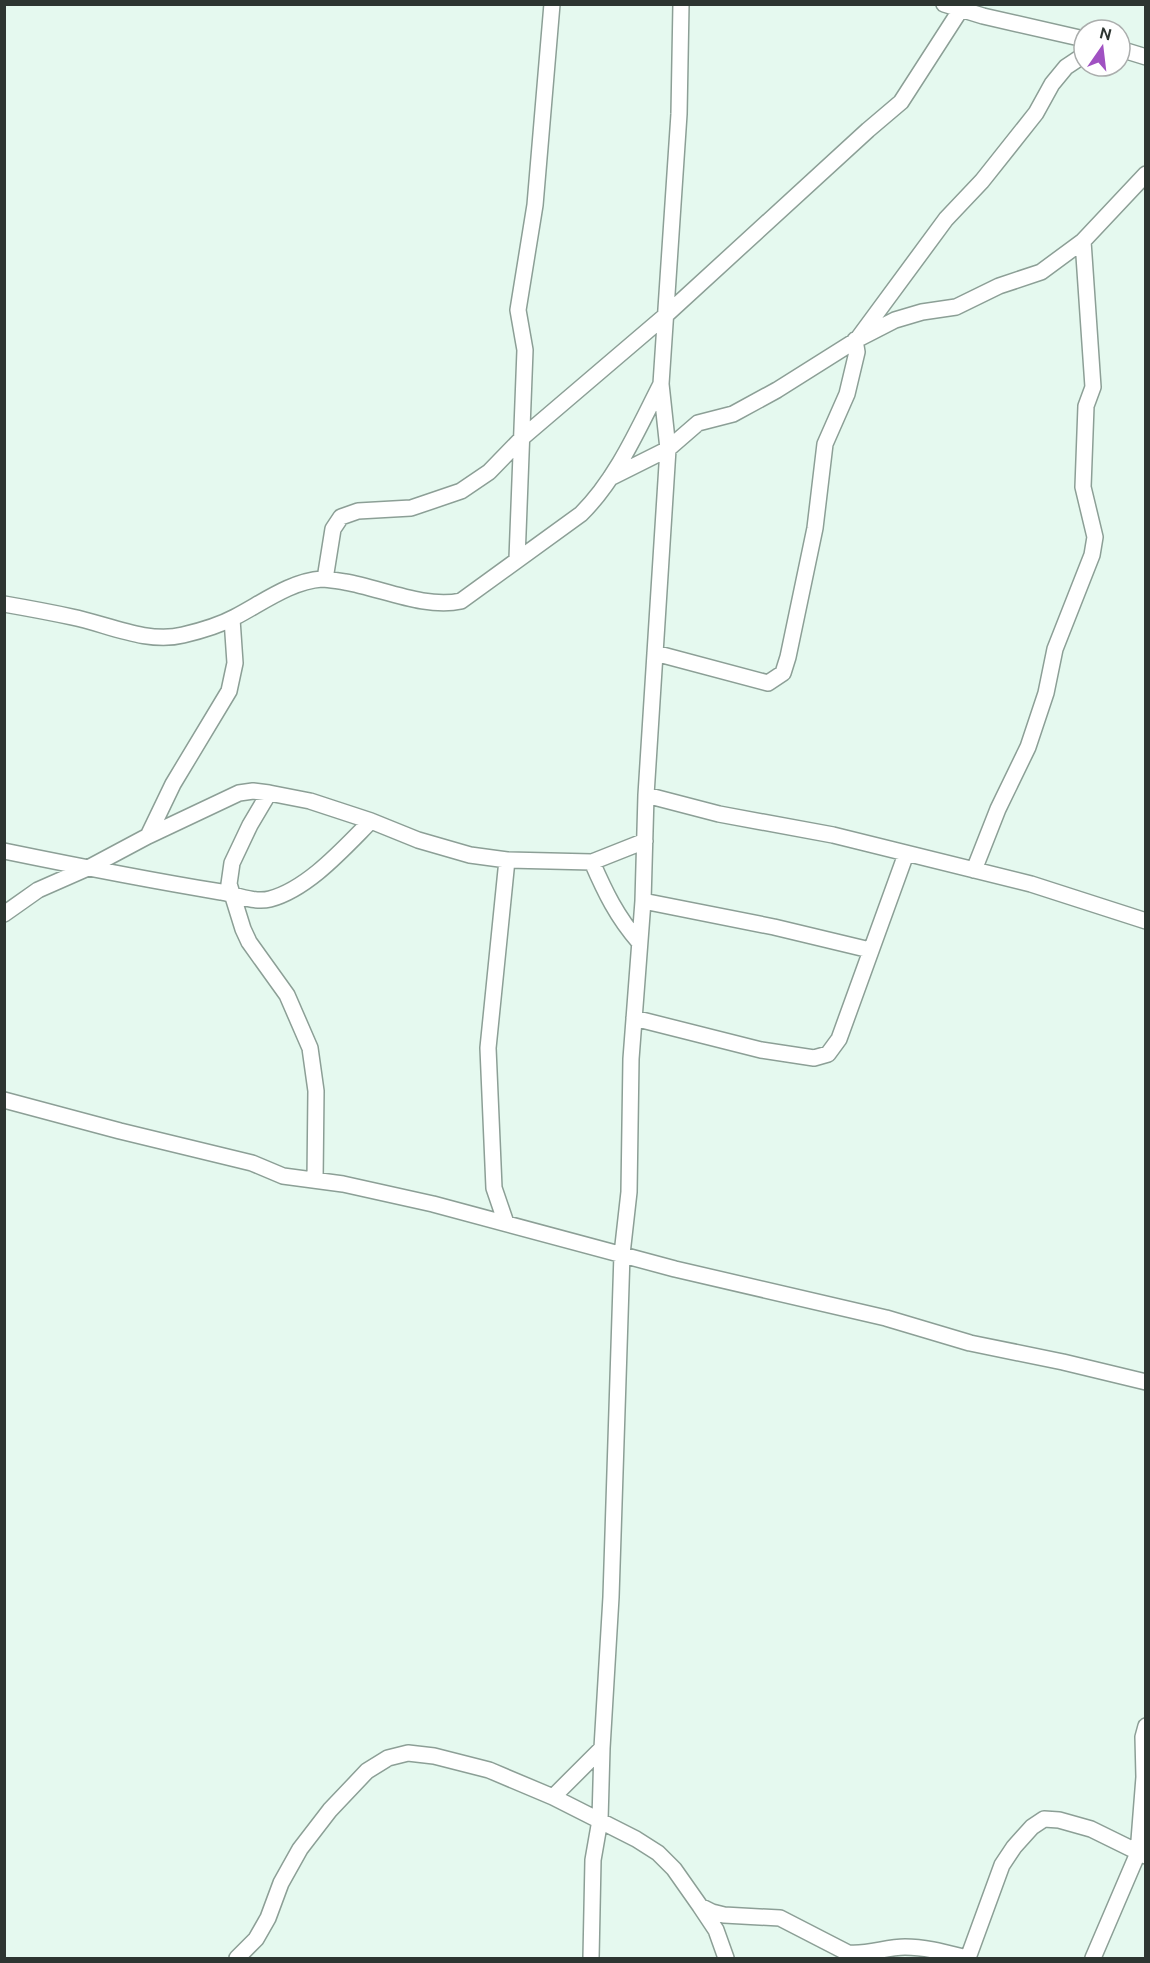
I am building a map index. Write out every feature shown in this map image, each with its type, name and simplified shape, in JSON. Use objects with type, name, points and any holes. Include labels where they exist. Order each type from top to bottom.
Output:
[{"type":"street","points":[[517,560],[525,350],[518,310],[535,206],[552,4]]},
{"type":"street","points":[[591,1959],[593,1860],[600,1821],[611,1597],[622,1254],[629,1192],[629,1107],[668,449],[661,384],[679,114],[681,4]]},
{"type":"street","points":[[945,5],[1072,36]]},
{"type":"street","points":[[325,579],[333,530],[341,517],[358,511],[411,508],[461,491],[489,472],[523,437],[666,315],[868,130],[902,102],[961,9]]},
{"type":"street","points":[[655,653],[768,683],[783,673],[815,528],[825,444],[847,394],[857,351],[856,340],[945,219],[982,181],[1036,113],[1052,84],[1072,63]]},
{"type":"street","points":[[610,478],[668,449],[698,423],[733,414],[777,390],[856,340],[895,320],[922,312],[956,307],[999,286],[1041,272],[1083,241],[1146,174]]},
{"type":"street","points":[[974,870],[998,809],[1015,778],[1028,747],[1046,693],[1055,649],[1092,555],[1095,537],[1083,488],[1086,406],[1092,387],[1083,241]]},
{"type":"street","points":[[4,604],[73,617],[162,638],[182,636],[232,619],[306,581],[325,579],[360,585],[432,603],[461,600],[580,514],[595,500],[610,478],[661,384]]},
{"type":"street","points":[[148,836],[173,784],[229,691],[236,663],[232,619]]},
{"type":"street","points":[[4,914],[38,890],[88,868],[238,793],[253,791],[310,801],[371,821],[418,840],[470,855],[507,860],[592,862],[645,842]]},
{"type":"street","points":[[269,793],[250,825],[232,863],[229,873],[231,894],[246,936],[287,995],[310,1048],[316,1091],[315,1180]]},
{"type":"street","points":[[646,795],[719,814],[833,835],[1031,884],[1146,921]]},
{"type":"street","points":[[4,851],[255,900],[268,900],[296,887],[324,867],[371,821]]},
{"type":"street","points":[[634,1018],[761,1050],[814,1058],[828,1054],[839,1039],[906,854]]},
{"type":"street","points":[[506,1223],[494,1188],[488,1048],[507,860]]},
{"type":"street","points":[[592,862],[611,905],[624,926],[639,942]]},
{"type":"street","points":[[643,901],[774,927],[870,950]]},
{"type":"street","points":[[4,1100],[252,1163],[284,1176],[365,1189],[506,1223],[675,1269],[874,1315],[970,1343],[1146,1382]]},
{"type":"street","points":[[1093,1959],[1142,1854],[1145,1777],[1143,1737],[1146,1726]]},
{"type":"street","points":[[553,1797],[602,1748]]},
{"type":"street","points":[[237,1959],[256,1940],[268,1917],[280,1883],[300,1849],[324,1818],[368,1771],[388,1758],[408,1754],[434,1756],[489,1770],[553,1797],[658,1853],[674,1869],[716,1930],[726,1959]]},
{"type":"street","points":[[700,1906],[724,1915],[780,1918],[848,1953],[859,1954],[904,1947],[933,1949],[968,1959],[1002,1865],[1020,1840],[1032,1827],[1044,1819],[1059,1820],[1091,1829],[1142,1854]]}]
